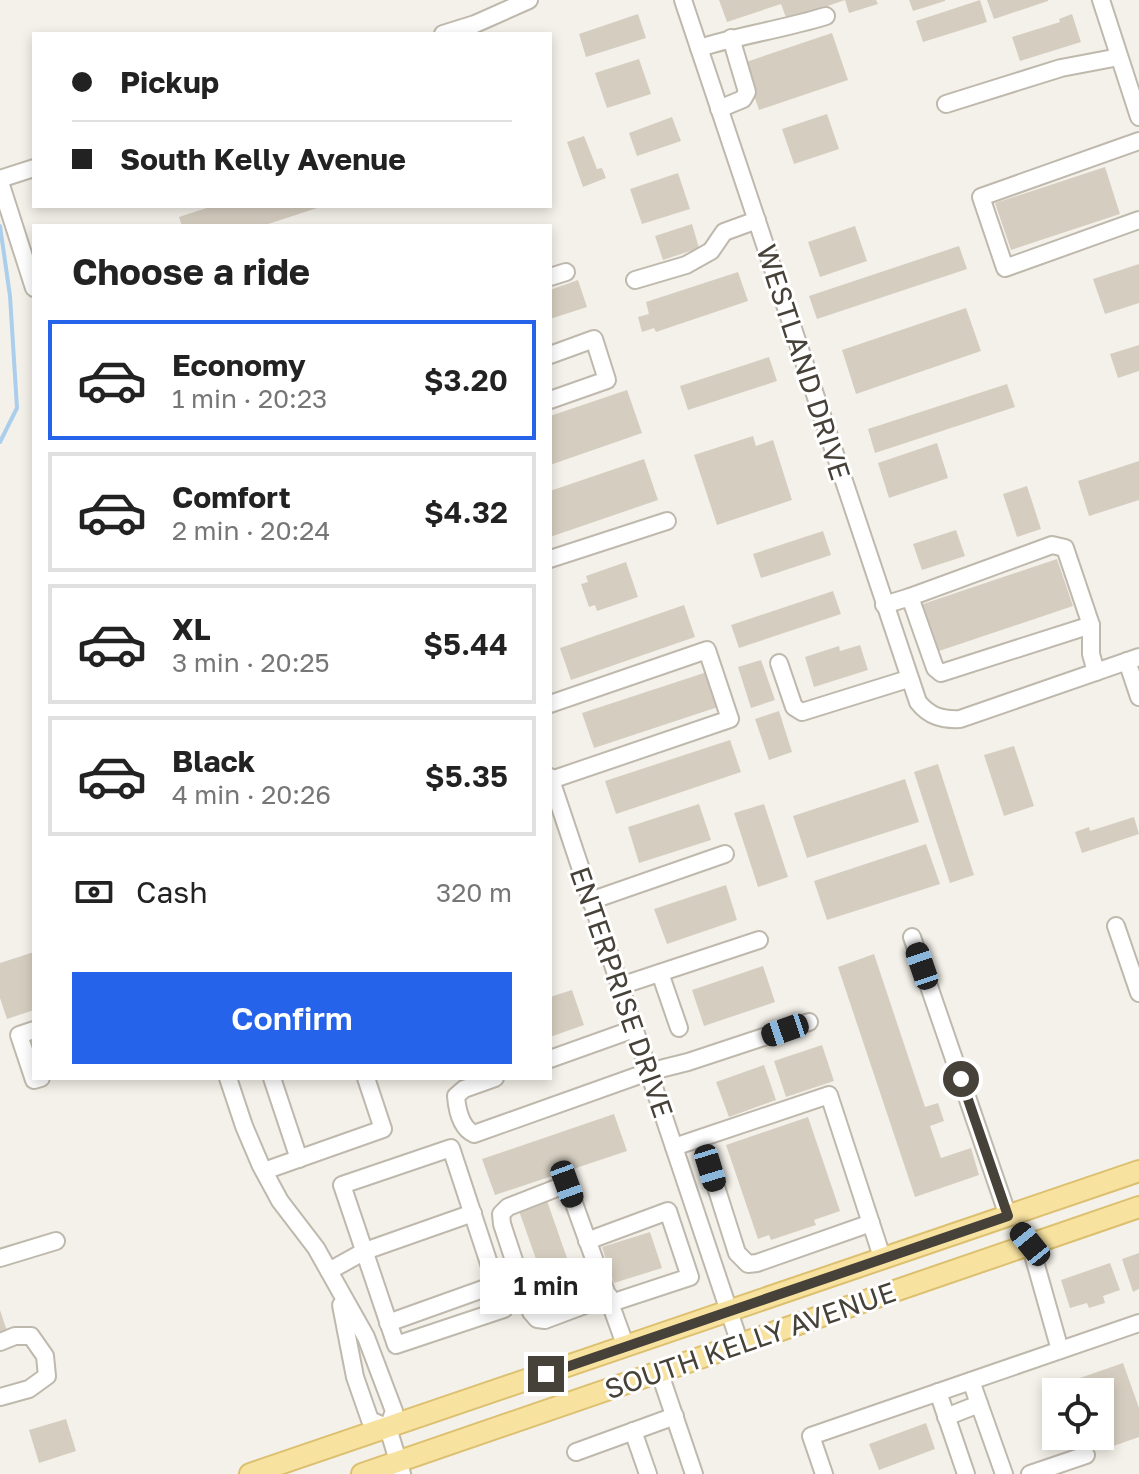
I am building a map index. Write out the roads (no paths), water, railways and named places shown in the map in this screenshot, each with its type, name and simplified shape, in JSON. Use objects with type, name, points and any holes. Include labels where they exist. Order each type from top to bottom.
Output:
[{"type":"main road","name":"SOUTH KELLY AVENUE","points":[[250,1474],[1139,1171]]},
{"type":"main road","name":"SOUTH KELLY AVENUE","points":[[362,1474],[400,1468],[659,1371],[1139,1207]]},
{"type":"main road","points":[[1008,1216],[1030,1244]]},
{"type":"street","points":[[456,32],[481,28],[529,0]]},
{"type":"street","name":"WESTLAND DRIVE","points":[[683,0],[918,702],[934,716],[947,720],[960,719],[1096,672]]},
{"type":"street","points":[[1101,0],[1139,117]]},
{"type":"street","points":[[699,48],[731,38],[778,31],[826,16]]},
{"type":"street","points":[[719,109],[743,99],[747,92],[731,38]]},
{"type":"street","points":[[946,104],[1061,68],[1119,57]]},
{"type":"street","points":[[1139,141],[981,197],[1005,268],[1139,220]]},
{"type":"street","points":[[32,169],[0,180],[32,282]]},
{"type":"street","points":[[635,280],[686,265],[711,251],[724,232],[757,220]]},
{"type":"street","points":[[552,354],[594,339],[607,380],[552,399]]},
{"type":"street","points":[[552,558],[667,521]]},
{"type":"street","points":[[884,605],[1052,545],[1065,548],[1091,625],[1091,654],[1096,672],[1133,659],[1139,697]]},
{"type":"street","points":[[910,597],[935,668],[941,673],[1091,625]]},
{"type":"street","points":[[552,703],[707,650],[730,719],[552,779]]},
{"type":"street","points":[[779,663],[794,707],[799,712],[908,679]]},
{"type":"street","name":"ENTERPRISE DRIVE","points":[[552,786],[556,816],[620,986],[740,1344]]},
{"type":"street","points":[[590,901],[725,854]]},
{"type":"street","points":[[1116,926],[1139,993]]},
{"type":"street","points":[[912,937],[1008,1216]]},
{"type":"street","points":[[620,986],[759,940]]},
{"type":"street","points":[[660,973],[679,1028]]},
{"type":"street","points":[[489,1080],[464,1089],[456,1096],[464,1127],[469,1133],[474,1134],[648,1072],[809,1022]]},
{"type":"street","points":[[552,1058],[634,1029]]},
{"type":"street","points":[[32,1031],[19,1035],[32,1074]]},
{"type":"street","points":[[229,1080],[244,1126],[280,1201],[316,1248],[366,1337],[394,1411],[388,1428],[400,1468]]},
{"type":"street","points":[[273,1080],[299,1159]]},
{"type":"street","points":[[264,1171],[383,1129],[367,1080]]},
{"type":"street","points":[[674,1147],[829,1095],[882,1257]]},
{"type":"street","points":[[451,1148],[504,1309],[396,1345],[365,1251],[342,1185],[451,1148]]},
{"type":"street","points":[[710,1168],[737,1253],[748,1264],[871,1223]]},
{"type":"street","points":[[587,1241],[668,1211],[690,1277],[610,1300],[545,1320],[537,1319],[531,1312],[521,1283],[501,1214],[508,1207],[567,1184],[587,1241],[610,1300],[626,1347]]},
{"type":"street","points":[[696,1217],[722,1208]]},
{"type":"street","points":[[332,1276],[365,1251],[473,1213]]},
{"type":"street","points":[[0,1258],[56,1241]]},
{"type":"street","points":[[1030,1244],[1060,1350]]},
{"type":"street","points":[[332,1276],[350,1341],[355,1377],[370,1420],[388,1428]]},
{"type":"street","points":[[388,1323],[497,1284]]},
{"type":"street","points":[[824,1474],[811,1436],[1139,1323]]},
{"type":"street","points":[[0,1342],[15,1336],[31,1336],[45,1356],[47,1376],[29,1389],[0,1397]]},
{"type":"street","points":[[659,1371],[694,1474]]},
{"type":"street","points":[[971,1381],[1004,1474]]},
{"type":"street","points":[[938,1392],[966,1474]]},
{"type":"street","points":[[946,1417],[979,1404]]},
{"type":"street","points":[[576,1452],[675,1416]]},
{"type":"street","points":[[633,1431],[648,1474]]},
{"type":"street","points":[[1030,1474],[1086,1455]]},
{"type":"waterway","points":[[0,226],[10,296],[17,408],[0,442]]}]
